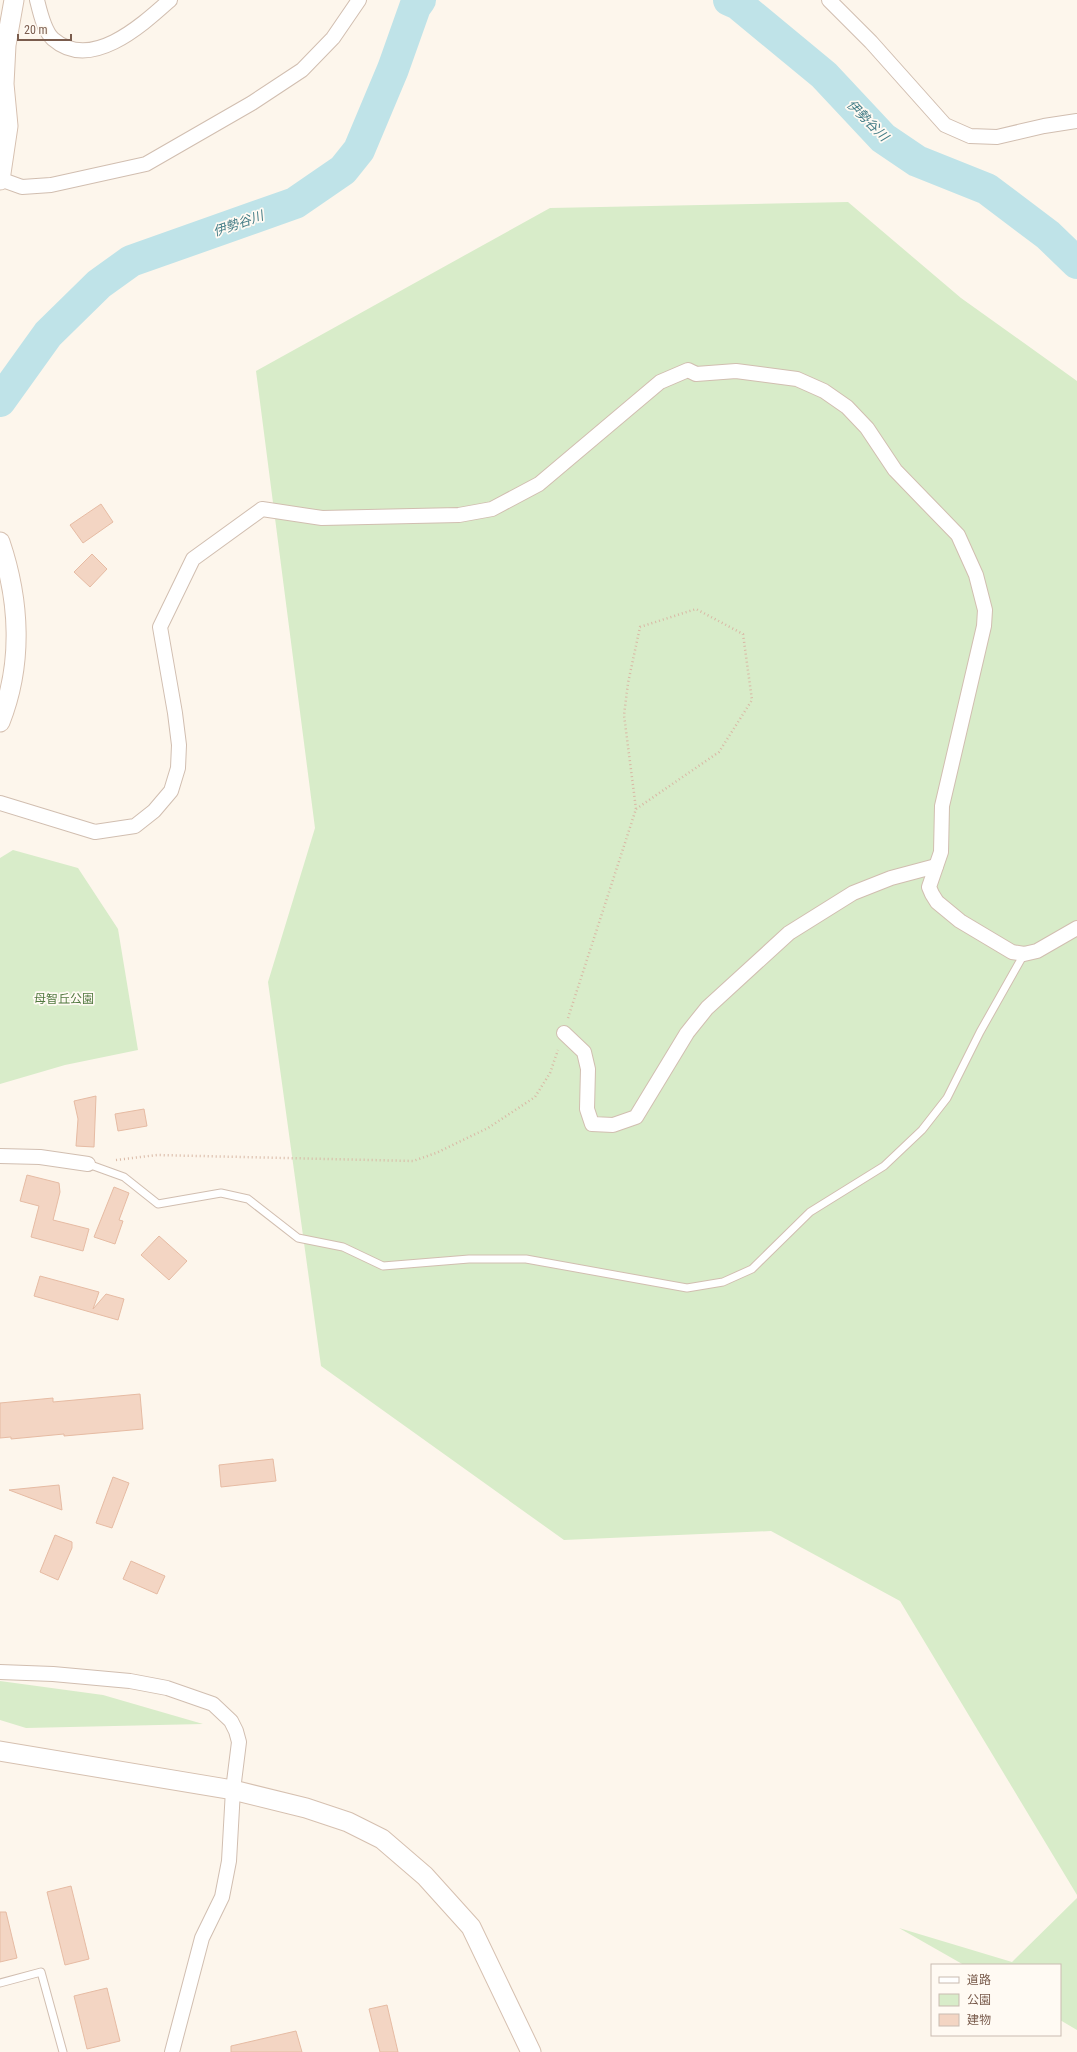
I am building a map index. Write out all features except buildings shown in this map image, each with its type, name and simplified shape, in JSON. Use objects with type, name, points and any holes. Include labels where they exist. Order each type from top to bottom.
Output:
[{"type":"street","points":[[14,0],[6,45],[4,84],[8,126],[0,180],[22,187],[51,185],[146,164],[252,103],[302,70],[333,38],[359,0]]},
{"type":"street","points":[[37,0],[43,20],[53,39],[73,51],[97,49],[138,29],[170,0]]},
{"type":"street","points":[[829,0],[871,42],[945,125],[970,136],[997,137],[1044,126],[1077,121]]},
{"type":"street","points":[[0,803],[95,832],[135,826],[154,811],[171,791],[178,768],[179,745],[160,627],[193,559],[262,509],[322,518],[459,515],[492,509],[538,484],[660,382],[688,370],[696,374],[736,371],[797,379],[824,391],[847,407],[867,428],[895,470],[958,535],[976,575],[985,610],[984,626],[942,806],[941,852],[929,886],[932,894],[937,902],[966,925],[1012,952],[1024,954],[1037,951],[1077,928]]},
{"type":"street","points":[[0,542],[7,562],[16,619],[16,660],[7,704],[0,722]]},
{"type":"street","points":[[564,1033],[584,1052],[588,1069],[587,1109],[592,1124],[613,1125],[636,1117],[687,1033],[707,1008],[789,933],[853,893],[891,878],[936,866]]},
{"type":"street","points":[[0,1156],[40,1157],[88,1164]]},
{"type":"street","points":[[0,1672],[53,1674],[130,1681],[167,1688],[213,1704],[231,1721],[239,1742],[233,1790],[229,1861],[222,1897],[202,1938],[172,2052]]},
{"type":"street","points":[[0,1752],[233,1790],[306,1808],[348,1822],[382,1839],[425,1876],[471,1927],[531,2052]]},
{"type":"lane","points":[[88,1164],[124,1177],[158,1204],[221,1193],[248,1199],[298,1238],[343,1247],[383,1266],[469,1259],[526,1259],[687,1288],[723,1282],[752,1270],[810,1212],[884,1166],[922,1130],[947,1098],[980,1032],[1024,954]]},
{"type":"lane","points":[[0,1983],[41,1972],[63,2052]]},
{"type":"path","points":[[88,1164],[157,1155],[413,1161],[436,1153],[488,1128],[535,1097],[550,1073],[636,809],[624,715],[628,683],[640,627],[696,609],[743,634],[752,700],[719,752],[636,809]]},
{"type":"green space","points":[[848,202],[961,298],[1077,381],[1077,1895],[900,1601],[771,1531],[564,1540],[321,1366],[268,982],[315,828],[256,371],[550,208]]},
{"type":"green space","name":"母智丘公園","points":[[13,850],[78,868],[118,929],[138,1050],[65,1065],[0,1084],[0,858]]},
{"type":"green space","points":[[0,1681],[103,1695],[203,1724],[26,1728],[0,1720]]},
{"type":"green space","points":[[1077,1898],[1077,2030],[1061,2021],[1061,1964],[962,1964],[899,1928],[1012,1962]]},
{"type":"waterway","name":"伊勢谷川","points":[[0,401],[48,334],[99,284],[131,261],[295,203],[343,170],[359,150],[393,69],[415,7],[420,0]]},
{"type":"waterway","name":"伊勢谷川","points":[[729,0],[738,4],[824,75],[883,138],[917,161],[987,189],[1048,235],[1077,263]]}]
